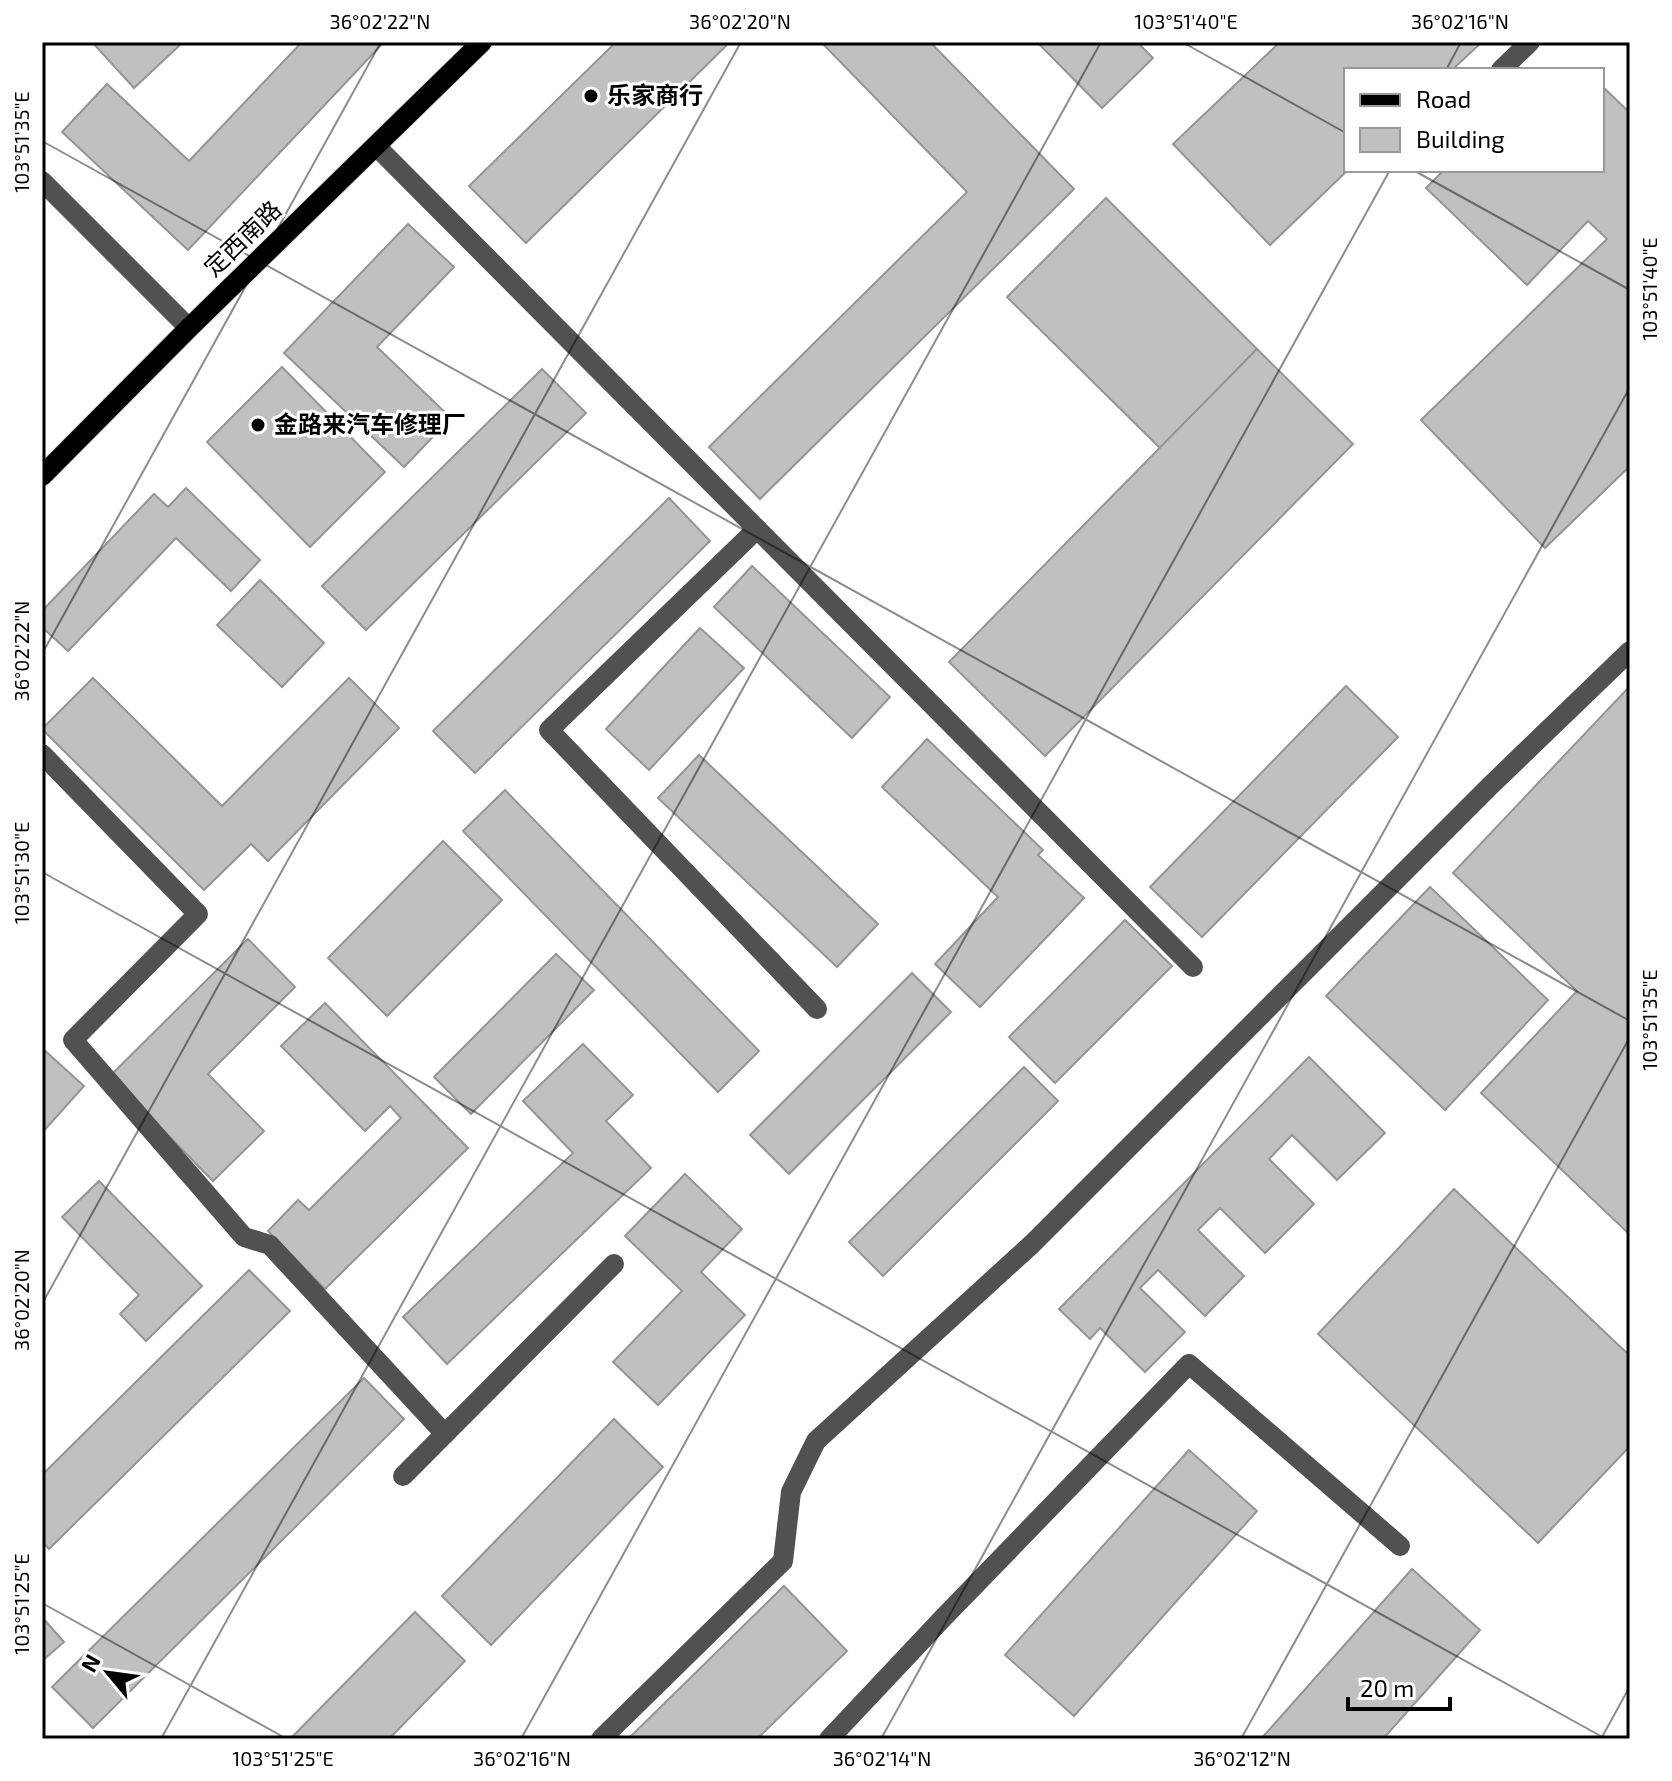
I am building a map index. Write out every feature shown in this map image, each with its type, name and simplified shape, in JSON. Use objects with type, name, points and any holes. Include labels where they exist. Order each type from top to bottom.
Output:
[{"type":"main road","name":"定西南路","points":[[42,476],[482,42]]},
{"type":"street","points":[[1503,68],[1530,42]]},
{"type":"street","points":[[376,146],[1193,967]]},
{"type":"street","points":[[42,181],[189,328]]},
{"type":"street","points":[[757,529],[549,730],[817,1009]]},
{"type":"street","points":[[601,1739],[783,1561],[791,1492],[816,1441],[1032,1244],[1491,785],[1630,651]]},
{"type":"street","points":[[42,754],[198,914],[73,1040],[244,1237],[270,1245],[445,1434]]},
{"type":"street","points":[[403,1476],[614,1264]]},
{"type":"street","points":[[829,1739],[1189,1364],[1400,1546]]},
{"type":"building","points":[[92,42],[177,42],[180,45],[134,88]]},
{"type":"building","points":[[302,42],[384,42],[188,250],[62,132],[107,84],[189,161]]},
{"type":"building","points":[[616,42],[730,42],[526,243],[469,186]]},
{"type":"building","points":[[821,42],[930,42],[1074,189],[760,499],[709,447],[967,192]]},
{"type":"building","points":[[1037,42],[1137,42],[1153,58],[1102,108]]},
{"type":"building","points":[[1280,42],[1482,42],[1454,68],[1344,68],[1346,172],[1270,245],[1173,144]]},
{"type":"building","points":[[1604,88],[1630,113],[1630,466],[1545,548],[1421,420],[1607,239],[1588,221],[1527,285],[1426,188],[1442,172],[1604,172]]},
{"type":"building","points":[[1106,198],[1257,349],[1160,448],[1007,297]]},
{"type":"building","points":[[408,224],[454,267],[377,347],[451,418],[404,467],[284,353]]},
{"type":"building","points":[[1257,349],[1353,444],[1045,756],[949,662]]},
{"type":"building","points":[[282,367],[385,472],[310,547],[207,442]]},
{"type":"building","points":[[542,369],[586,413],[366,630],[322,586]]},
{"type":"building","points":[[186,488],[260,560],[231,591],[176,538],[68,651],[42,627],[42,611],[154,494],[168,507]]},
{"type":"building","points":[[669,498],[710,541],[475,773],[433,731]]},
{"type":"building","points":[[752,566],[890,697],[852,738],[714,607]]},
{"type":"building","points":[[260,580],[324,643],[282,687],[217,625]]},
{"type":"building","points":[[700,628],[744,668],[649,770],[606,729]]},
{"type":"building","points":[[93,678],[222,806],[349,678],[399,728],[268,861],[251,844],[204,890],[42,729]]},
{"type":"building","points":[[1346,686],[1398,737],[1202,937],[1150,887]]},
{"type":"building","points":[[1630,686],[1630,1235],[1481,1093],[1577,991],[1453,873]]},
{"type":"building","points":[[927,739],[1043,850],[1038,855],[1084,898],[980,1007],[935,964],[998,897],[882,787]]},
{"type":"building","points":[[699,755],[878,924],[837,967],[658,798]]},
{"type":"building","points":[[505,790],[759,1051],[718,1092],[463,831]]},
{"type":"building","points":[[443,841],[502,900],[387,1016],[328,958]]},
{"type":"building","points":[[1430,887],[1548,1000],[1445,1110],[1326,996]]},
{"type":"building","points":[[1125,920],[1172,966],[1055,1083],[1009,1037]]},
{"type":"building","points":[[248,939],[295,987],[208,1074],[264,1131],[213,1181],[110,1076]]},
{"type":"building","points":[[556,954],[594,990],[471,1114],[434,1077]]},
{"type":"building","points":[[912,973],[951,1012],[789,1174],[750,1135]]},
{"type":"building","points":[[325,1003],[468,1148],[325,1289],[268,1231],[298,1200],[309,1210],[401,1118],[390,1106],[365,1131],[281,1046]]},
{"type":"building","points":[[583,1044],[633,1095],[606,1121],[651,1168],[447,1364],[403,1317],[573,1153],[523,1101]]},
{"type":"building","points":[[42,1048],[84,1086],[42,1133]]},
{"type":"building","points":[[1309,1057],[1385,1133],[1337,1180],[1292,1135],[1269,1159],[1314,1204],[1265,1253],[1220,1208],[1198,1230],[1244,1276],[1205,1316],[1158,1270],[1140,1288],[1185,1332],[1145,1372],[1100,1328],[1090,1339],[1059,1309]]},
{"type":"building","points":[[1024,1067],[1058,1101],[883,1276],[849,1242]]},
{"type":"building","points":[[685,1174],[742,1229],[701,1272],[745,1315],[658,1405],[613,1362],[682,1291],[625,1236]]},
{"type":"building","points":[[99,1181],[202,1286],[146,1341],[120,1314],[139,1295],[62,1217]]},
{"type":"building","points":[[1454,1189],[1630,1356],[1630,1446],[1538,1543],[1318,1334]]},
{"type":"building","points":[[249,1270],[290,1311],[49,1549],[42,1541],[42,1475]]},
{"type":"building","points":[[364,1378],[404,1419],[93,1728],[52,1687]]},
{"type":"building","points":[[614,1419],[663,1467],[491,1645],[442,1596]]},
{"type":"building","points":[[1189,1450],[1257,1511],[1074,1716],[1005,1655]]},
{"type":"building","points":[[1412,1569],[1480,1630],[1383,1739],[1261,1739]]},
{"type":"building","points":[[784,1586],[847,1651],[757,1739],[628,1739]]},
{"type":"building","points":[[415,1612],[465,1661],[389,1739],[290,1739]]},
{"type":"building","points":[[42,1617],[64,1642],[42,1661]]},
{"type":"place","name":"乐家商行","points":[[591,96]]},
{"type":"place","name":"金路来汽车修理厂","points":[[258,425]]}]
